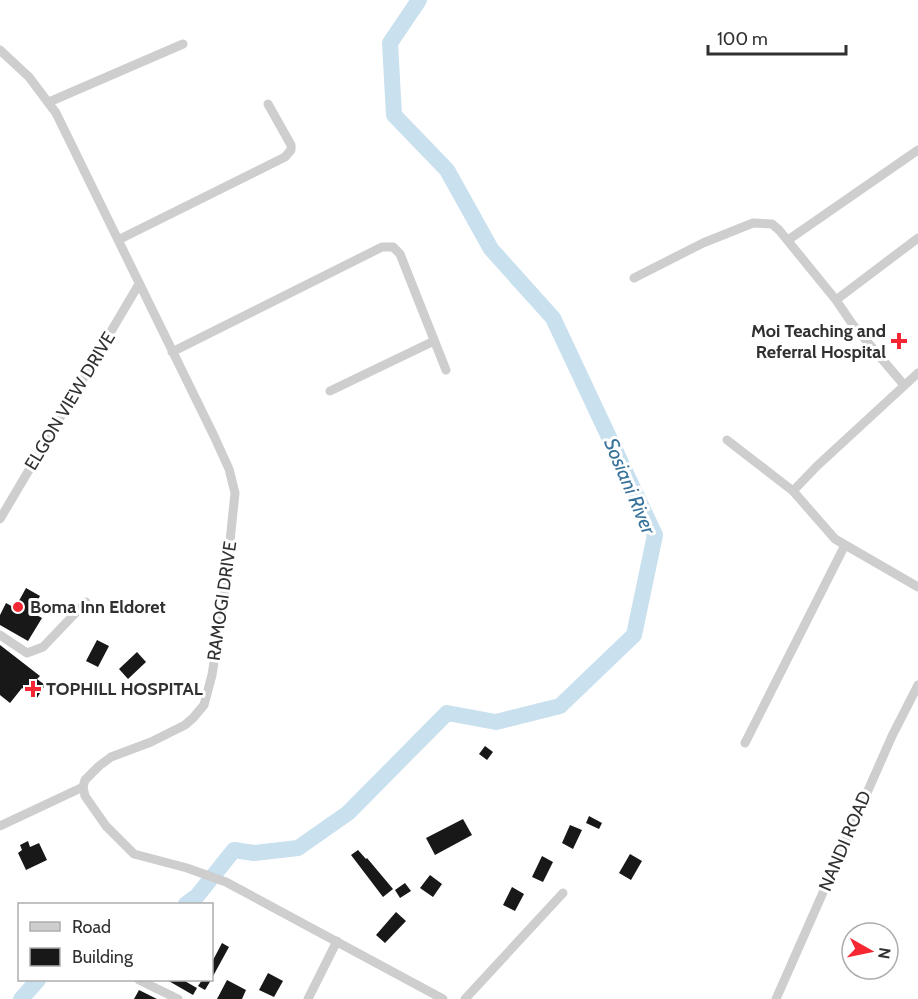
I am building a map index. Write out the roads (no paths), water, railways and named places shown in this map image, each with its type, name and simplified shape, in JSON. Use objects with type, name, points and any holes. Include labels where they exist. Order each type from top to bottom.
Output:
[{"type":"street","points":[[49,102],[183,44]]},
{"type":"street","name":"RAMOGI DRIVE","points":[[0,50],[29,77],[56,113],[229,469],[235,493],[224,599],[212,675],[204,705],[185,725],[151,742],[111,757],[88,777],[83,787]]},
{"type":"street","points":[[118,240],[285,157],[291,150],[291,145],[268,104]]},
{"type":"street","points":[[788,240],[918,150]]},
{"type":"street","points":[[634,278],[703,243],[753,223],[772,224],[788,240],[853,325],[904,385]]},
{"type":"street","points":[[836,300],[918,238]]},
{"type":"street","points":[[172,352],[382,247],[393,247],[400,254],[446,370]]},
{"type":"street","name":"ELGON VIEW DRIVE","points":[[0,519],[139,284]]},
{"type":"street","points":[[330,391],[434,341]]},
{"type":"street","points":[[793,491],[918,373]]},
{"type":"street","points":[[727,440],[793,491],[829,533],[845,545],[918,586]]},
{"type":"street","points":[[745,743],[845,545]]},
{"type":"street","points":[[0,635],[27,653],[35,651],[43,647],[86,602]]},
{"type":"street","name":"NANDI ROAD","points":[[776,999],[891,736],[918,686]]},
{"type":"street","points":[[0,826],[83,787],[85,796],[98,816],[114,836],[134,854],[187,868],[226,882],[443,999]]},
{"type":"street","points":[[465,999],[563,892]]},
{"type":"street","points":[[308,999],[337,941]]},
{"type":"street","points":[[142,981],[178,999]]},
{"type":"waterway","name":"Sosiani River","points":[[187,903],[197,896],[234,850],[254,853],[298,848],[348,813],[447,713],[496,722],[560,706],[634,635],[655,535],[553,318],[491,249],[447,170],[394,115],[390,43],[419,0]]},
{"type":"waterway","name":"Sosiani River","points":[[21,999],[37,981]]},
{"type":"place","name":"Moi Teaching and Referral Hospital","points":[[899,341]]},
{"type":"place","name":"Boma Inn Eldoret","points":[[18,607]]},
{"type":"place","name":"TOPHILL HOSPITAL","points":[[33,689]]}]
